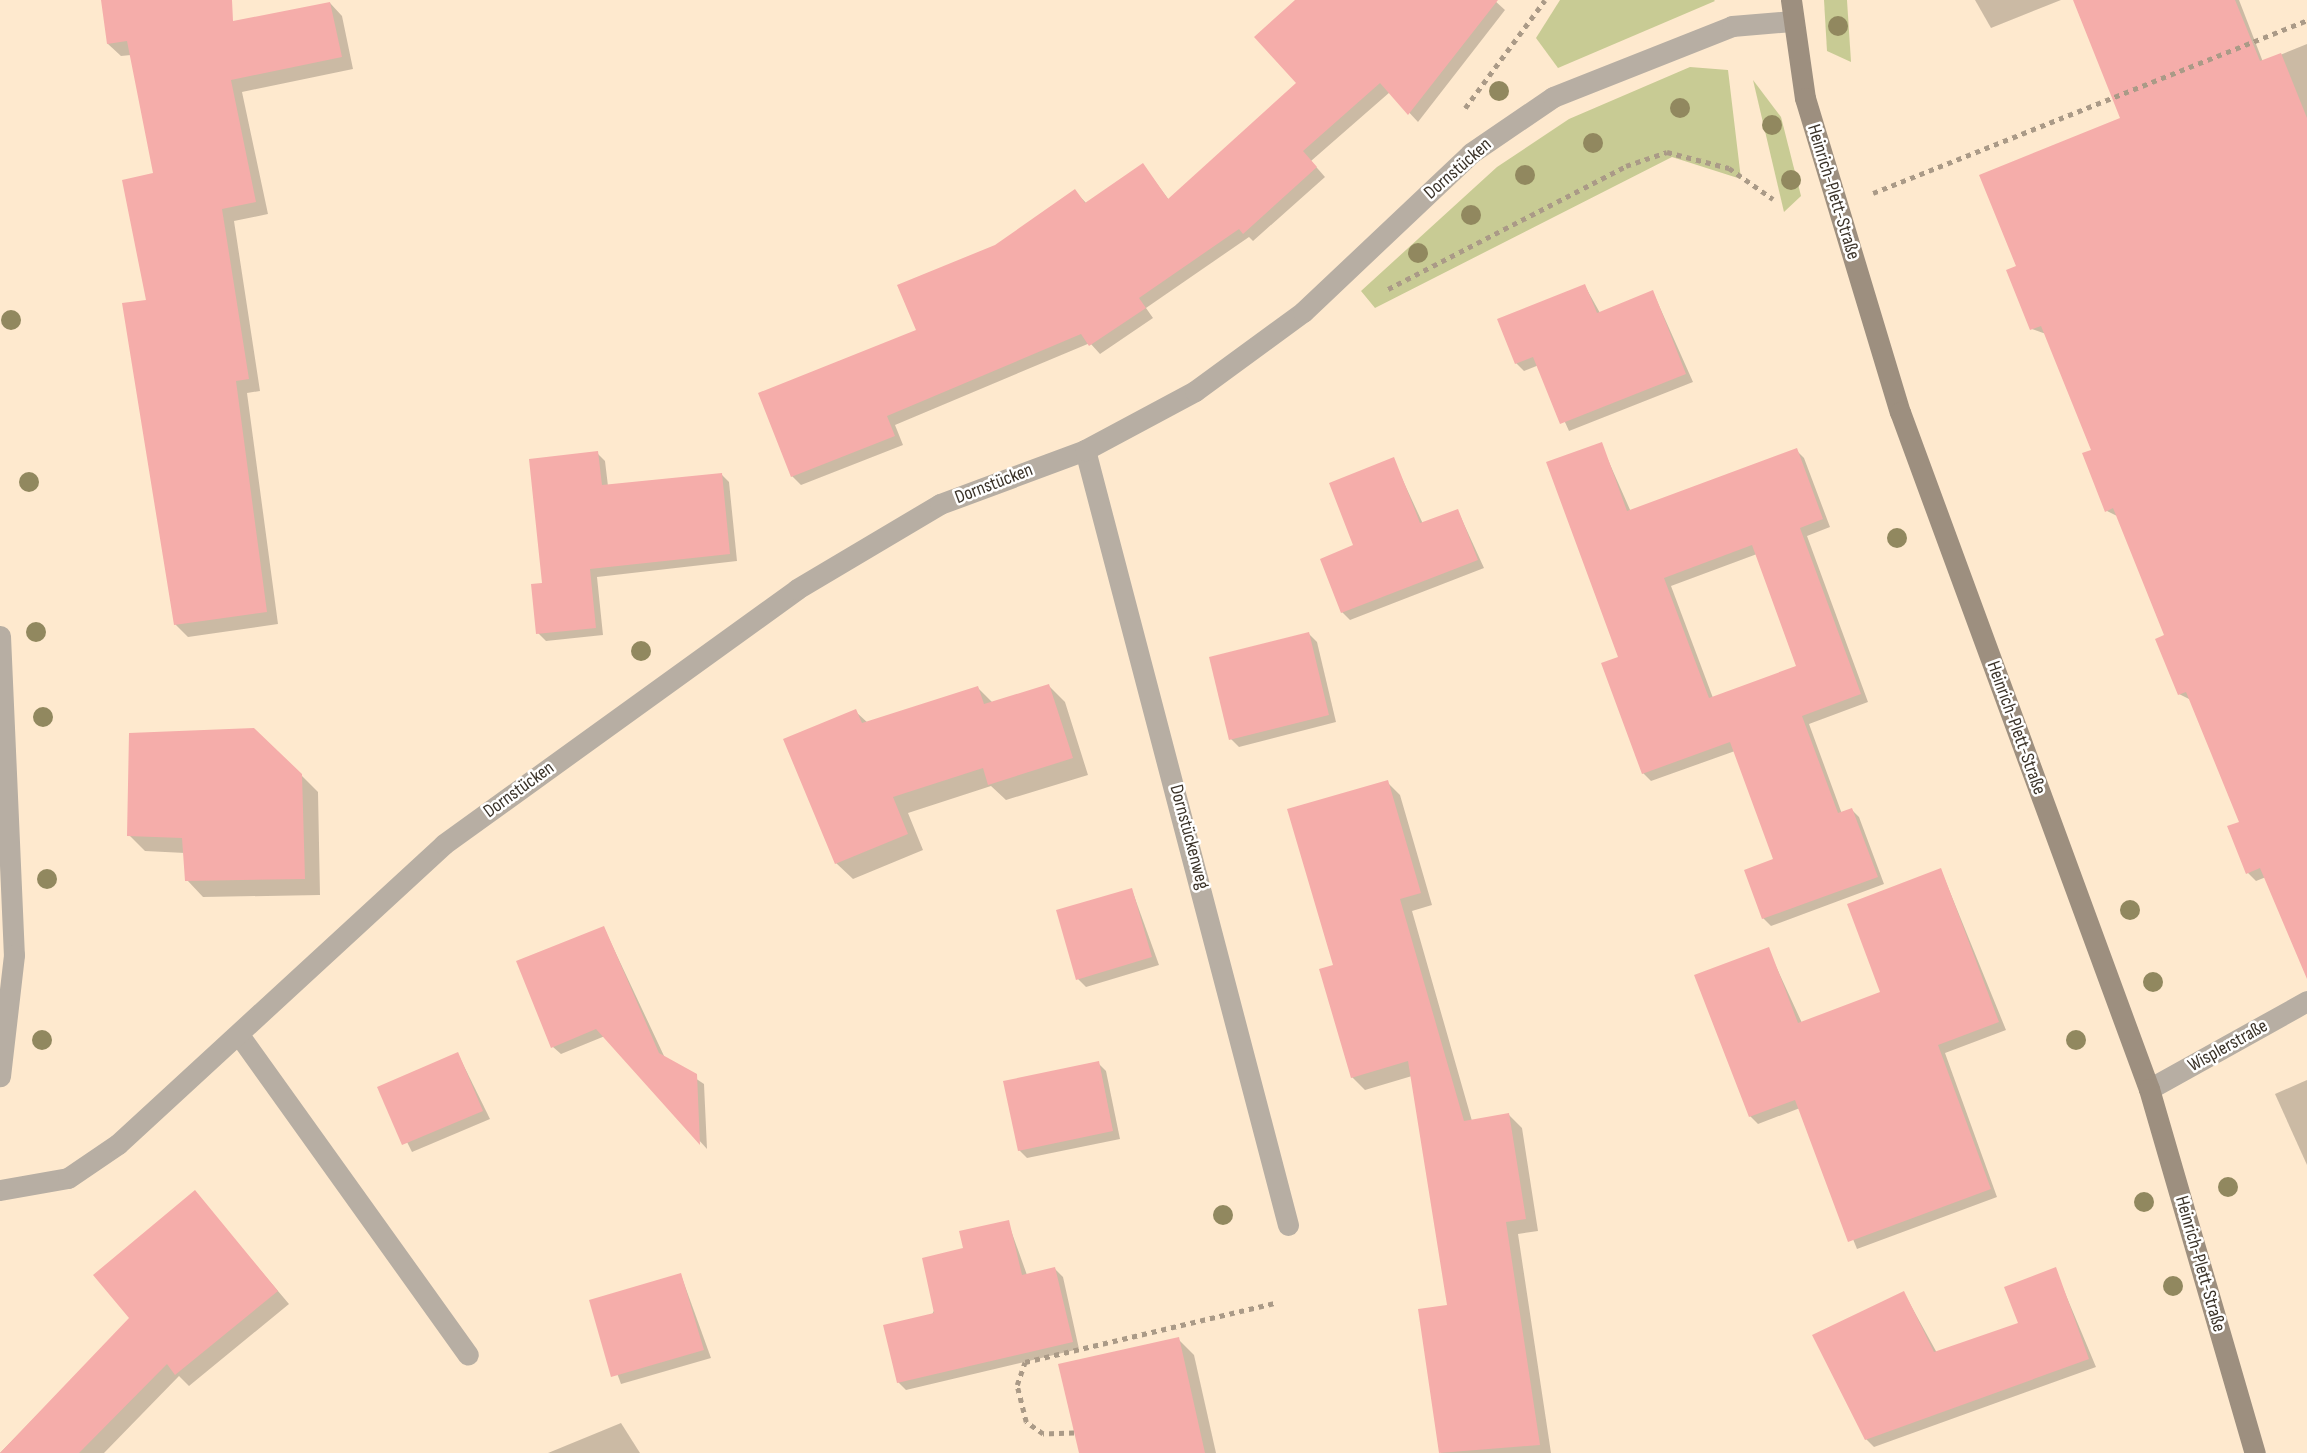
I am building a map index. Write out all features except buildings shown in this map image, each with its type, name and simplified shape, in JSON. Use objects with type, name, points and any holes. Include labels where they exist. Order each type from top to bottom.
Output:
[{"type":"street","name":"Heinrich-Plett-Straße","points":[[1791,10],[1805,98],[1900,412],[2149,1089],[2255,1453]]},
{"type":"street","name":"Dornstücken","points":[[0,1190],[68,1178],[118,1144],[444,844],[797,589],[940,504],[1085,450],[1195,391],[1303,312],[1471,153],[1553,97],[1732,26],[1791,10]]},
{"type":"street","name":"Dornstückenweg","points":[[1085,450],[1288,1225]]},
{"type":"street","points":[[0,636],[14,955],[0,1076]]},
{"type":"street","name":"Wisplerstraße","points":[[2149,1089],[2307,1001]]},
{"type":"street","points":[[239,1035],[468,1355]]},
{"type":"path","points":[[1457,117],[1545,0]]},
{"type":"path","points":[[1836,206],[2307,20]]},
{"type":"path","points":[[1377,296],[1626,166],[1667,152],[1729,168],[1773,199]]},
{"type":"path","points":[[1074,1433],[1042,1434],[1026,1422],[1017,1399],[1025,1362],[1275,1303]]},
{"type":"green space","points":[[1560,0],[1715,1],[1558,68],[1536,38]]},
{"type":"green space","points":[[1824,0],[1847,0],[1851,62],[1827,51]]},
{"type":"green space","points":[[1690,67],[1728,70],[1741,179],[1672,157],[1375,308],[1361,291],[1497,167],[1569,119]]},
{"type":"green space","points":[[1753,80],[1781,117],[1801,196],[1784,212]]}]
